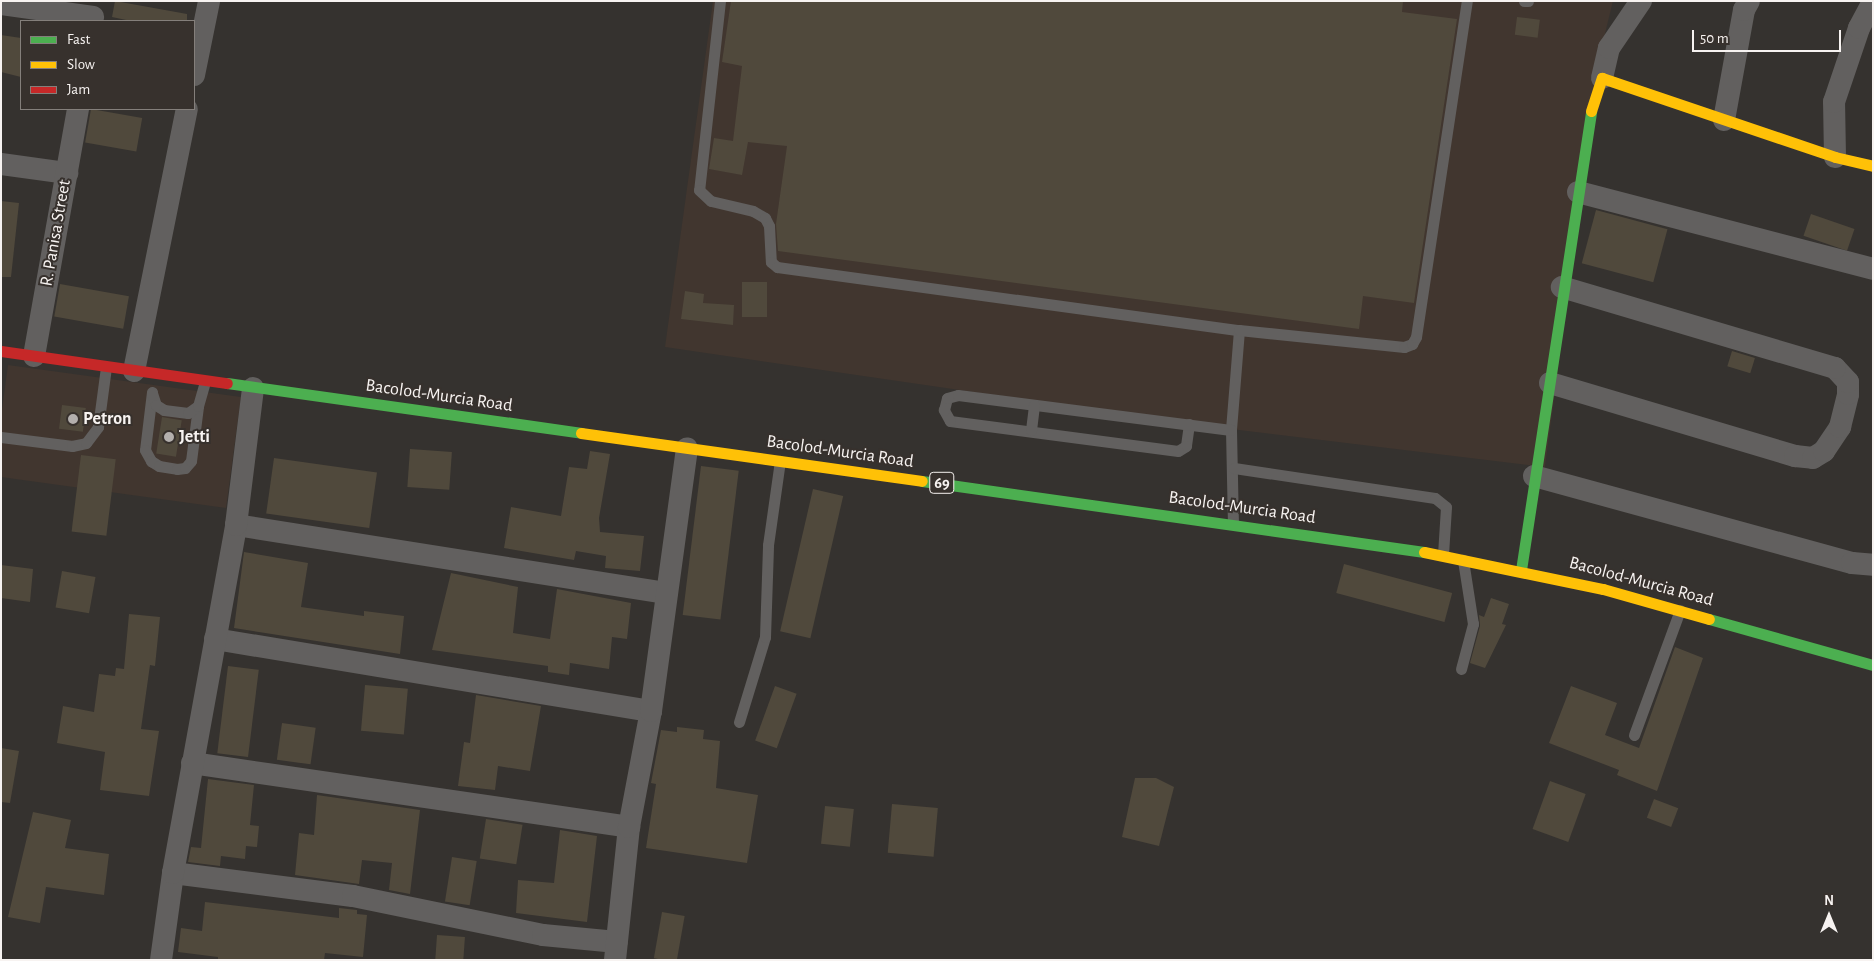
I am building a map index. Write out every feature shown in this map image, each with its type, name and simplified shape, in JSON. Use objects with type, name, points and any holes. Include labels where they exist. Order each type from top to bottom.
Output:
[{"type":"main road","points":[[1521,570],[1588,122],[1602,78],[1835,157],[1873,166]]},
{"type":"main road","name":"Bacolod-Murcia Road","points":[[1,352],[1443,555],[1521,570],[1680,610],[1873,665]]},
{"type":"street","points":[[195,70],[209,1]]},
{"type":"street","points":[[1602,78],[1609,48],[1640,1]]},
{"type":"street","points":[[1724,120],[1744,10],[1749,1]]},
{"type":"street","points":[[1835,157],[1834,102],[1858,28],[1873,2]]},
{"type":"street","points":[[1,4],[94,13]]},
{"type":"street","name":"R. Panisa Street","points":[[34,356],[78,110]]},
{"type":"street","points":[[142,372],[187,110]]},
{"type":"street","points":[[1,164],[67,173]]},
{"type":"street","points":[[1578,192],[1873,269]]},
{"type":"street","points":[[1550,383],[1795,456],[1813,458],[1824,451],[1840,427],[1848,394],[1848,382],[1835,368],[1562,287]]},
{"type":"street","points":[[161,960],[172,873],[236,526],[253,388]]},
{"type":"street","points":[[172,873],[353,896],[616,951],[629,827],[651,711],[687,448]]},
{"type":"street","points":[[1534,476],[1852,563],[1873,565]]},
{"type":"street","points":[[236,526],[667,593]]},
{"type":"street","points":[[215,639],[651,711]]},
{"type":"street","points":[[192,763],[629,827]]},
{"type":"lane","points":[[720,1],[699,190],[711,201],[765,218],[769,226],[771,262],[777,267],[1239,330],[1404,347],[1412,344],[1416,338],[1467,1]]},
{"type":"lane","points":[[1233,524],[1234,468],[1232,430],[1239,330]]},
{"type":"lane","points":[[1,437],[72,446],[86,443],[98,427],[106,367]]},
{"type":"lane","points":[[142,372],[156,405],[164,410],[188,412],[198,406]]},
{"type":"lane","points":[[152,392],[146,450],[151,461],[160,466],[177,469],[185,468],[191,461],[198,406],[205,381]]},
{"type":"lane","points":[[1189,424],[1186,446],[1178,451],[1031,430],[950,421],[944,410],[948,398],[958,395],[1189,424],[1232,430]]},
{"type":"lane","points":[[1031,430],[1034,405]]},
{"type":"lane","points":[[739,722],[765,637],[768,545],[780,461]]},
{"type":"lane","points":[[1234,468],[1435,498],[1446,507],[1443,555]]},
{"type":"lane","points":[[1461,669],[1473,624],[1463,559]]},
{"type":"lane","points":[[1634,735],[1680,610]]},
{"type":"shaded area","points":[[713,1],[1613,1],[1599,58],[1545,467],[1206,426],[665,347]]},
{"type":"shaded area","points":[[8,365],[241,397],[226,508],[1,477],[1,417]]},
{"type":"building","points":[[115,1],[187,14],[187,20],[126,20],[112,17]]},
{"type":"building","points":[[731,1],[1403,1],[1402,12],[1457,19],[1414,303],[1363,296],[1359,329],[778,251],[776,224],[787,146],[748,142],[742,175],[709,169],[714,138],[733,141],[742,66],[722,62]]},
{"type":"building","points":[[1517,17],[1540,20],[1538,38],[1515,35]]},
{"type":"building","points":[[1,35],[20,38],[20,77],[1,72]]},
{"type":"building","points":[[91,110],[142,118],[136,152],[85,142]]},
{"type":"building","points":[[1,201],[19,203],[11,277],[1,277]]},
{"type":"building","points":[[1596,210],[1667,229],[1653,282],[1582,263]]},
{"type":"building","points":[[1811,214],[1854,229],[1847,251],[1804,236]]},
{"type":"building","points":[[742,282],[767,282],[767,317],[742,317]]},
{"type":"building","points":[[60,284],[129,296],[123,329],[54,316]]},
{"type":"building","points":[[685,291],[704,294],[703,303],[734,305],[733,325],[681,319]]},
{"type":"building","points":[[1732,351],[1755,358],[1750,373],[1727,366]]},
{"type":"building","name":"Petron","points":[[62,405],[86,408],[83,432],[59,429]]},
{"type":"building","name":"Jetti","points":[[162,417],[182,420],[176,457],[156,454]]},
{"type":"building","points":[[410,449],[452,452],[449,490],[407,487]]},
{"type":"building","points":[[590,451],[610,454],[599,518],[600,532],[644,536],[640,571],[605,568],[606,556],[576,551],[574,560],[504,548],[511,507],[561,516],[569,467],[587,469]]},
{"type":"building","points":[[81,455],[116,459],[106,536],[72,531]]},
{"type":"building","points":[[274,458],[377,472],[369,528],[266,513]]},
{"type":"building","points":[[701,466],[739,471],[720,620],[683,615]]},
{"type":"building","points":[[813,489],[843,496],[810,638],[780,631]]},
{"type":"building","points":[[244,552],[308,563],[301,607],[364,616],[364,611],[404,616],[400,654],[234,628]]},
{"type":"building","points":[[1344,564],[1452,593],[1444,622],[1336,593]]},
{"type":"building","points":[[1,565],[33,569],[30,602],[1,598]]},
{"type":"building","points":[[62,571],[95,577],[89,613],[56,607]]},
{"type":"building","points":[[451,573],[518,587],[513,633],[550,639],[557,589],[631,603],[627,639],[612,637],[609,669],[570,663],[569,675],[548,672],[548,666],[432,650]]},
{"type":"building","points":[[1491,598],[1509,604],[1502,624],[1506,625],[1485,668],[1470,663],[1480,626],[1479,615],[1484,617]]},
{"type":"building","points":[[129,614],[160,617],[155,666],[150,665],[141,729],[159,731],[149,796],[100,790],[105,752],[57,743],[63,706],[94,712],[99,674],[115,676],[116,668],[124,669]]},
{"type":"building","points":[[1675,647],[1703,658],[1657,791],[1617,775],[1619,770],[1549,743],[1571,686],[1617,703],[1605,735],[1639,748]]},
{"type":"building","points":[[228,666],[259,670],[248,757],[217,753]]},
{"type":"building","points":[[365,685],[408,689],[404,735],[361,731]]},
{"type":"building","points":[[775,686],[797,694],[777,748],[755,741]]},
{"type":"building","points":[[476,695],[541,706],[530,771],[498,766],[495,790],[458,786],[464,742],[470,743]]},
{"type":"building","points":[[282,723],[316,728],[311,764],[277,760]]},
{"type":"building","points":[[677,727],[704,730],[703,739],[720,741],[716,788],[758,795],[747,863],[646,848],[656,784],[651,783],[661,730],[677,732]]},
{"type":"building","points":[[1,748],[19,751],[10,803],[1,802]]},
{"type":"building","points":[[1135,778],[1156,778],[1174,787],[1159,846],[1122,837]]},
{"type":"building","points":[[208,779],[254,785],[250,825],[259,826],[257,847],[246,846],[245,859],[221,856],[220,866],[188,862],[191,847],[201,848]]},
{"type":"building","points":[[1550,781],[1586,794],[1568,842],[1533,829]]},
{"type":"building","points":[[317,795],[420,810],[410,894],[389,890],[392,863],[362,860],[359,884],[295,875],[299,833],[314,835]]},
{"type":"building","points":[[1654,799],[1678,808],[1671,827],[1647,818]]},
{"type":"building","points":[[892,804],[938,808],[934,857],[888,853]]},
{"type":"building","points":[[825,806],[854,809],[850,847],[821,844]]},
{"type":"building","points":[[33,812],[71,820],[65,848],[109,854],[104,895],[46,887],[40,923],[8,917]]},
{"type":"building","points":[[486,819],[523,825],[516,864],[480,859]]},
{"type":"building","points":[[560,830],[597,836],[587,922],[516,913],[518,880],[554,883]]},
{"type":"building","points":[[452,857],[477,861],[470,905],[445,901]]},
{"type":"building","points":[[205,902],[339,918],[339,908],[357,910],[357,914],[367,915],[363,957],[325,953],[324,960],[218,960],[218,957],[178,952],[181,928],[202,931]]},
{"type":"building","points":[[662,912],[685,916],[677,960],[654,958]]},
{"type":"building","points":[[437,935],[465,937],[463,960],[435,960]]},
{"type":"traffic: fast","points":[[1521,570],[1591,111]]},
{"type":"traffic: fast","points":[[227,383],[581,433]]},
{"type":"traffic: fast","points":[[922,481],[1424,552]]},
{"type":"traffic: fast","points":[[1709,619],[1873,665]]},
{"type":"traffic: slow","points":[[1591,111],[1602,78],[1835,157],[1873,166]]},
{"type":"traffic: slow","points":[[581,433],[922,481]]},
{"type":"traffic: slow","points":[[1424,552],[1603,589],[1709,619]]},
{"type":"traffic: jam","points":[[1,351],[227,383]]},
{"type":"place","name":"Petron","points":[[73,419]]},
{"type":"place","name":"Jetti","points":[[169,437]]}]
